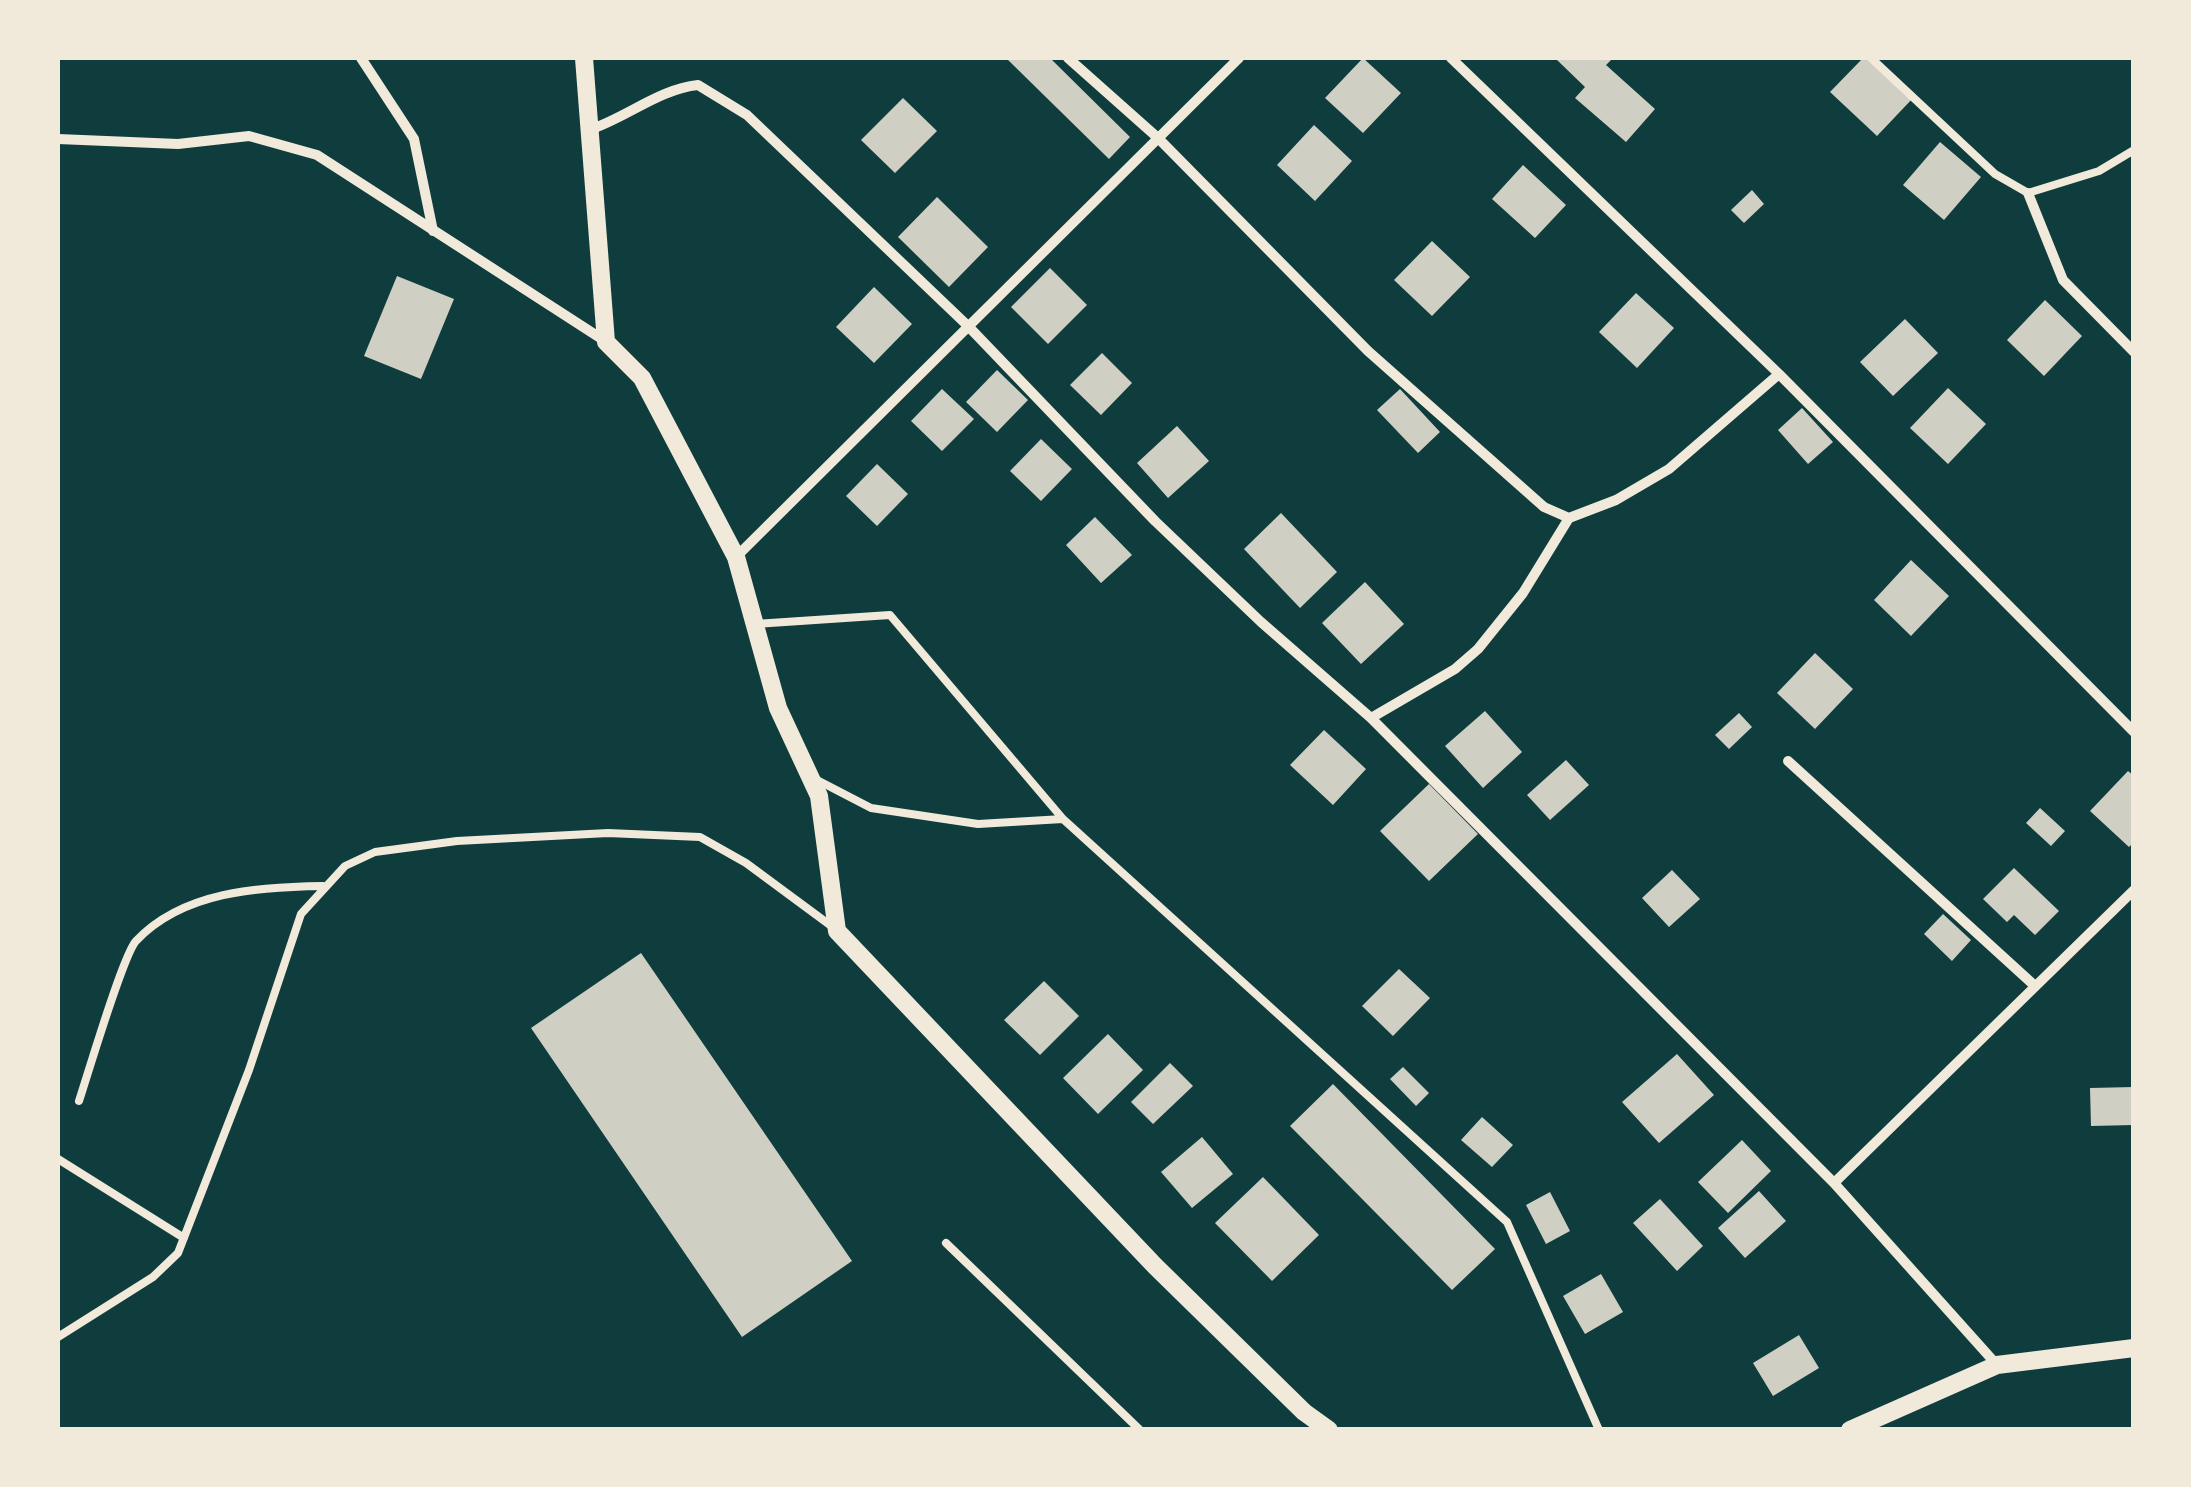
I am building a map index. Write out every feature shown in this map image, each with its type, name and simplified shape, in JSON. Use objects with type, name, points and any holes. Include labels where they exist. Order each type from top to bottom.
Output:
[{"type":"street","points":[[361,58],[414,139],[433,231]]},
{"type":"street","points":[[584,58],[606,342]]},
{"type":"street","points":[[1068,58],[1158,138],[1368,351],[1544,506],[1569,518]]},
{"type":"street","points":[[736,558],[1239,58]]},
{"type":"street","points":[[1451,58],[1779,374],[2134,732]]},
{"type":"street","points":[[588,130],[624,118],[659,96],[698,85],[747,115],[968,326],[1155,520],[1261,622],[1371,718],[1834,1182],[1997,1365]]},
{"type":"street","points":[[58,139],[178,144],[248,136],[317,154],[606,342],[642,378],[736,558],[778,708],[818,796],[837,930],[1155,1266],[1304,1412],[1328,1430]]},
{"type":"street","points":[[2028,193],[2063,280],[2134,352]]},
{"type":"street","points":[[1371,718],[1455,669],[1478,649],[1523,593],[1569,518],[1616,500],[1669,469],[1779,374]]},
{"type":"street","points":[[1788,761],[2035,986]]},
{"type":"street","points":[[1834,1182],[2134,890]]},
{"type":"street","points":[[1850,1430],[1997,1365],[2134,1348]]},
{"type":"lane","points":[[1871,58],[1995,174],[2028,193],[2099,171],[2134,150]]},
{"type":"lane","points":[[755,624],[890,615],[1063,819],[1506,1222],[1599,1430]]},
{"type":"lane","points":[[811,777],[872,808],[978,824],[1063,819]]},
{"type":"lane","points":[[58,1337],[153,1278],[178,1253],[249,1070],[301,914],[345,866],[376,852],[457,841],[608,833],[700,837],[746,864],[837,930]]},
{"type":"lane","points":[[79,1100],[134,943],[188,904],[269,887],[323,886]]},
{"type":"lane","points":[[58,1159],[184,1238]]},
{"type":"lane","points":[[946,1242],[1140,1430]]},
{"type":"building","points":[[1006,58],[1050,58],[1130,137],[1109,159]]},
{"type":"building","points":[[1363,58],[1401,93],[1363,133],[1325,98]]},
{"type":"building","points":[[1613,58],[1606,65],[1655,109],[1626,142],[1575,98],[1585,87],[1557,60]]},
{"type":"building","points":[[1863,58],[1871,58],[1913,98],[1877,136],[1830,92]]},
{"type":"building","points":[[903,98],[937,131],[895,173],[861,140]]},
{"type":"building","points":[[1314,125],[1352,161],[1315,201],[1277,165]]},
{"type":"building","points":[[1940,142],[1981,177],[1944,220],[1903,185]]},
{"type":"building","points":[[1523,165],[1566,205],[1535,238],[1492,199]]},
{"type":"building","points":[[1752,190],[1764,204],[1744,223],[1731,210]]},
{"type":"building","points":[[937,197],[988,247],[949,287],[898,237]]},
{"type":"building","points":[[1432,241],[1470,277],[1432,316],[1394,280]]},
{"type":"building","points":[[1050,268],[1087,305],[1048,344],[1011,307]]},
{"type":"building","points":[[397,276],[454,299],[421,379],[364,356]]},
{"type":"building","points":[[874,287],[912,324],[874,363],[836,327]]},
{"type":"building","points":[[1636,293],[1674,328],[1637,368],[1599,332]]},
{"type":"building","points":[[2045,300],[2082,336],[2044,376],[2007,340]]},
{"type":"building","points":[[1905,319],[1938,353],[1893,396],[1860,362]]},
{"type":"building","points":[[1102,353],[1132,383],[1101,415],[1070,385]]},
{"type":"building","points":[[997,370],[1028,400],[997,432],[966,402]]},
{"type":"building","points":[[1948,388],[1986,424],[1948,464],[1910,428]]},
{"type":"building","points":[[942,389],[974,419],[942,451],[911,421]]},
{"type":"building","points":[[1400,389],[1440,432],[1418,453],[1377,410]]},
{"type":"building","points":[[1802,408],[1833,442],[1808,464],[1778,430]]},
{"type":"building","points":[[1177,426],[1209,461],[1168,498],[1137,463]]},
{"type":"building","points":[[1041,439],[1072,469],[1041,501],[1010,471]]},
{"type":"building","points":[[877,464],[908,494],[877,526],[846,496]]},
{"type":"building","points":[[1281,513],[1337,572],[1300,608],[1244,549]]},
{"type":"building","points":[[1095,517],[1132,555],[1101,583],[1066,545]]},
{"type":"building","points":[[1911,560],[1949,596],[1911,636],[1874,600]]},
{"type":"building","points":[[1365,582],[1404,624],[1361,664],[1322,623]]},
{"type":"building","points":[[1815,653],[1853,689],[1815,729],[1777,693]]},
{"type":"building","points":[[1485,711],[1522,752],[1483,788],[1445,746]]},
{"type":"building","points":[[1739,713],[1752,727],[1729,749],[1715,735]]},
{"type":"building","points":[[1324,730],[1366,769],[1333,805],[1290,765]]},
{"type":"building","points":[[1566,760],[1589,785],[1550,820],[1527,795]]},
{"type":"building","points":[[2128,771],[2134,776],[2134,842],[2129,847],[2090,811]]},
{"type":"building","points":[[1429,784],[1478,834],[1429,881],[1380,831]]},
{"type":"building","points":[[2040,808],[2065,831],[2051,846],[2026,823]]},
{"type":"building","points":[[2014,868],[2059,911],[2035,935],[2014,915],[2007,922],[1983,899]]},
{"type":"building","points":[[1672,870],[1700,899],[1669,927],[1642,898]]},
{"type":"building","points":[[1943,914],[1971,940],[1952,961],[1924,934]]},
{"type":"building","points":[[641,953],[852,1261],[742,1337],[531,1028]]},
{"type":"building","points":[[1399,969],[1430,998],[1393,1036],[1362,1006]]},
{"type":"building","points":[[1044,981],[1079,1016],[1040,1055],[1004,1020]]},
{"type":"building","points":[[1108,1034],[1143,1070],[1098,1114],[1063,1078]]},
{"type":"building","points":[[1677,1054],[1714,1095],[1659,1143],[1622,1102]]},
{"type":"building","points":[[1170,1063],[1193,1086],[1153,1124],[1131,1102]]},
{"type":"building","points":[[1403,1067],[1429,1093],[1416,1106],[1390,1079]]},
{"type":"building","points":[[1333,1084],[1495,1249],[1452,1290],[1290,1126]]},
{"type":"building","points":[[2134,1087],[2134,1125],[2091,1126],[2090,1088]]},
{"type":"building","points":[[1482,1117],[1513,1145],[1492,1167],[1461,1140]]},
{"type":"building","points":[[1202,1137],[1233,1174],[1192,1208],[1161,1172]]},
{"type":"building","points":[[1742,1140],[1771,1171],[1728,1213],[1698,1182]]},
{"type":"building","points":[[1263,1177],[1319,1235],[1272,1281],[1215,1223]]},
{"type":"building","points":[[1759,1191],[1786,1221],[1745,1258],[1718,1228]]},
{"type":"building","points":[[1550,1192],[1570,1231],[1546,1244],[1526,1205]]},
{"type":"building","points":[[1660,1199],[1703,1246],[1677,1271],[1633,1223]]},
{"type":"building","points":[[1601,1274],[1623,1312],[1585,1334],[1563,1296]]},
{"type":"building","points":[[1799,1335],[1819,1368],[1773,1396],[1753,1363]]}]
